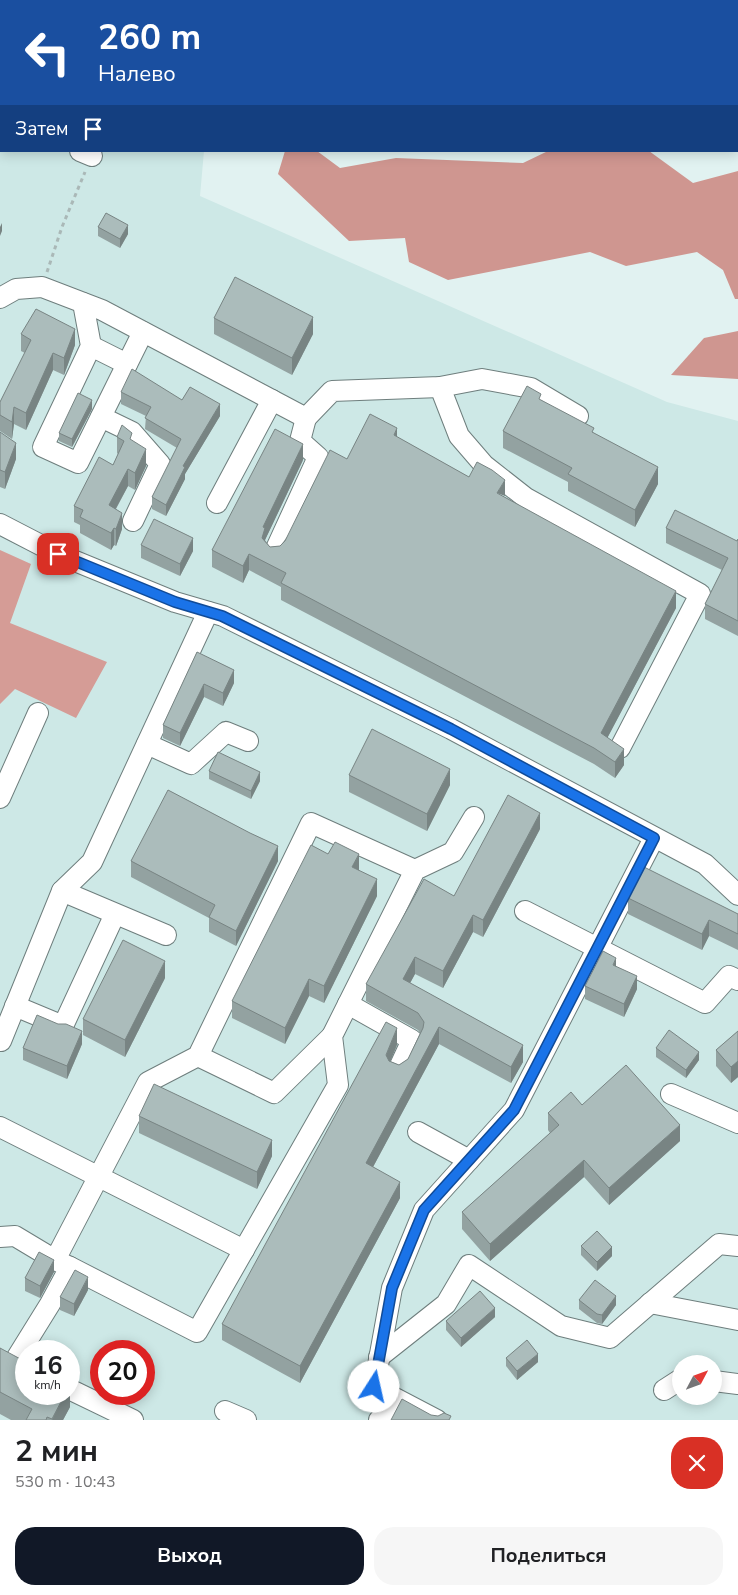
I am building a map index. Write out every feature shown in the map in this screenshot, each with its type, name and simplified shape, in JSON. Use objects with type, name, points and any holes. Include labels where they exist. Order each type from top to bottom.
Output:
[{"type":"lane","points":[[0,298],[16,289],[42,286],[144,332],[306,418]]},
{"type":"lane","points":[[83,303],[90,346],[43,447],[78,463],[144,332]]},
{"type":"lane","points":[[90,346],[127,364]]},
{"type":"lane","points":[[274,553],[318,458],[300,441],[306,418],[332,392],[440,388],[482,379],[532,388],[578,416]]},
{"type":"lane","points":[[440,388],[459,436],[484,465],[526,498],[700,594],[620,748]]},
{"type":"lane","points":[[216,503],[272,400]]},
{"type":"lane","points":[[101,417],[132,432],[160,464],[133,521]]},
{"type":"lane","points":[[0,524],[58,554],[175,602],[222,616],[451,729],[705,864],[738,895]]},
{"type":"lane","points":[[1,1041],[62,892],[92,862],[208,612]]},
{"type":"lane","points":[[0,798],[38,713]]},
{"type":"lane","points":[[147,744],[191,764],[226,732],[248,741]]},
{"type":"lane","points":[[198,1056],[274,1093],[332,1036],[415,870],[453,852],[474,817]]},
{"type":"lane","points":[[13,1362],[50,1304],[62,1263],[98,1177],[148,1082],[198,1056],[311,823],[415,870]]},
{"type":"lane","points":[[436,1420],[374,1387],[392,1288],[424,1210],[514,1110],[654,838]]},
{"type":"lane","points":[[62,892],[166,935]]},
{"type":"lane","points":[[525,911],[705,1002],[728,976],[738,980]]},
{"type":"lane","points":[[15,1006],[63,1026],[116,914]]},
{"type":"lane","points":[[348,1004],[412,1040],[398,1070]]},
{"type":"lane","points":[[0,1237],[15,1236],[62,1263],[197,1332],[338,1085],[332,1036]]},
{"type":"lane","points":[[671,1094],[738,1123]]},
{"type":"lane","points":[[0,1127],[244,1250]]},
{"type":"lane","points":[[418,1132],[469,1160]]},
{"type":"lane","points":[[380,1357],[446,1304],[468,1265],[561,1326],[610,1338],[719,1244],[738,1246]]},
{"type":"lane","points":[[650,1303],[738,1320]]},
{"type":"lane","points":[[722,1382],[738,1384]]},
{"type":"lane","points":[[664,1390],[672,1385]]},
{"type":"lane","points":[[80,1394],[133,1420]]},
{"type":"lane","points":[[379,1420],[400,1401]]},
{"type":"lane","points":[[224,1411],[246,1420]]},
{"type":"path","points":[[42,286],[86,154]]},
{"type":"shaded area","points":[[0,152],[204,152],[200,196],[667,402],[738,421],[738,1420],[0,1420]]},
{"type":"shaded area","points":[[285,152],[318,152],[340,168],[396,158],[523,163],[546,152],[650,152],[693,183],[738,171],[738,299],[735,299],[723,270],[697,252],[626,266],[590,252],[448,280],[409,262],[405,238],[349,241],[278,174]]},
{"type":"shaded area","points":[[738,331],[738,379],[671,375],[704,338]]},
{"type":"shaded area","points":[[0,550],[31,564],[10,623],[107,662],[76,718],[15,689],[0,704]]},
{"type":"building","points":[[106,213],[128,225],[120,239],[98,227]]},
{"type":"building","points":[[235,277],[313,317],[292,358],[214,318]]},
{"type":"building","points":[[36,309],[75,329],[64,358],[53,353],[26,413],[14,407],[12,422],[0,415],[0,402],[31,340],[21,334]]},
{"type":"building","points":[[132,369],[182,400],[190,387],[220,404],[183,466],[185,467],[166,505],[152,497],[181,439],[145,418],[151,407],[121,392]]},
{"type":"building","points":[[527,386],[541,394],[539,399],[594,428],[592,432],[658,467],[635,510],[568,474],[572,468],[503,431]]},
{"type":"building","points":[[78,393],[92,400],[72,439],[59,433]]},
{"type":"building","points":[[370,414],[397,428],[394,435],[469,477],[477,462],[492,470],[505,480],[497,493],[676,591],[601,733],[624,749],[615,762],[594,748],[281,583],[286,573],[249,554],[243,566],[212,550],[275,429],[303,444],[263,527],[265,528],[262,538],[270,547],[280,546],[285,541],[330,450],[347,459]]},
{"type":"building","points":[[122,425],[132,433],[130,439],[146,449],[135,473],[128,469],[109,505],[122,513],[116,529],[114,528],[111,533],[80,517],[83,510],[74,506],[99,457],[113,465],[124,441],[117,437]]},
{"type":"building","points":[[0,432],[16,443],[5,472],[0,470]]},
{"type":"building","points":[[675,510],[737,541],[738,539],[738,621],[705,604],[728,558],[666,528]]},
{"type":"building","points":[[154,519],[193,538],[180,564],[141,545]]},
{"type":"building","points":[[197,652],[234,670],[223,693],[204,684],[180,733],[163,725]]},
{"type":"building","points":[[372,729],[450,769],[427,814],[349,775]]},
{"type":"building","points":[[218,752],[260,772],[251,791],[209,771]]},
{"type":"building","points":[[168,790],[278,846],[236,931],[209,917],[215,905],[131,861]]},
{"type":"building","points":[[508,795],[540,813],[483,920],[473,915],[443,971],[415,957],[403,979],[523,1045],[511,1067],[439,1027],[366,1163],[400,1182],[300,1366],[222,1324],[386,1022],[397,1028],[386,1055],[389,1061],[399,1065],[408,1059],[424,1022],[418,1013],[366,984],[424,879],[454,896]]},
{"type":"building","points":[[335,842],[359,854],[352,867],[377,879],[324,986],[309,979],[285,1028],[232,1001],[311,845],[328,854]]},
{"type":"building","points":[[644,867],[738,914],[738,934],[709,920],[702,934],[628,898]]},
{"type":"building","points":[[123,940],[165,961],[125,1040],[83,1019]]},
{"type":"building","points":[[603,951],[616,958],[613,965],[637,976],[624,1004],[585,986]]},
{"type":"building","points":[[37,1015],[82,1031],[67,1066],[23,1048]]},
{"type":"building","points":[[669,1030],[699,1052],[686,1070],[656,1048]]},
{"type":"building","points":[[738,1031],[738,1061],[731,1067],[716,1050]]},
{"type":"building","points":[[626,1065],[680,1125],[609,1188],[584,1160],[490,1244],[462,1212],[559,1125],[548,1113],[571,1092],[582,1105]]},
{"type":"building","points":[[154,1084],[272,1140],[257,1172],[139,1116]]},
{"type":"building","points":[[597,1231],[612,1247],[597,1262],[581,1246]]},
{"type":"building","points":[[39,1252],[54,1260],[40,1286],[25,1278]]},
{"type":"building","points":[[75,1270],[88,1277],[74,1304],[60,1297]]},
{"type":"building","points":[[595,1280],[616,1296],[602,1315],[597,1314],[579,1300]]},
{"type":"building","points":[[480,1291],[495,1308],[461,1338],[446,1321]]},
{"type":"building","points":[[527,1340],[538,1354],[517,1371],[506,1358]]},
{"type":"building","points":[[0,1348],[15,1356],[15,1400],[0,1392]]},
{"type":"building","points":[[402,1399],[431,1415],[438,1416],[444,1413],[451,1416],[449,1420],[391,1420]]},
{"type":"building","points":[[24,1405],[59,1405],[52,1419],[47,1417],[46,1420],[26,1420],[32,1409]]},
{"type":"route","points":[[58,554],[175,602],[222,616],[451,729],[654,838],[514,1110],[424,1210],[392,1288],[374,1387]]}]
